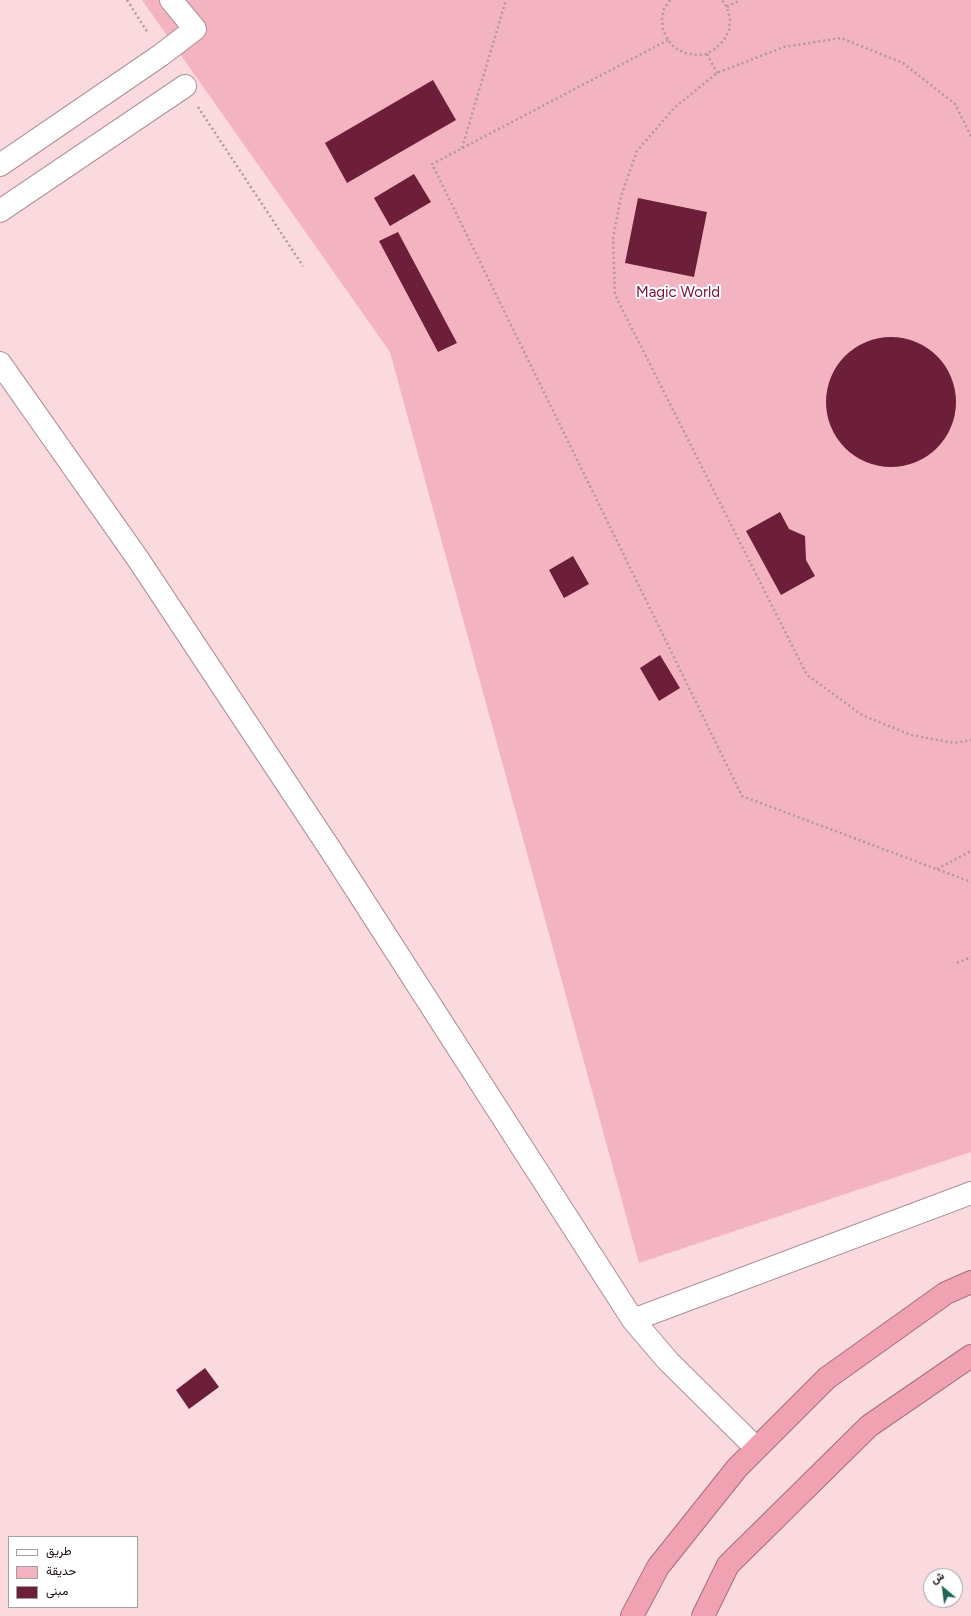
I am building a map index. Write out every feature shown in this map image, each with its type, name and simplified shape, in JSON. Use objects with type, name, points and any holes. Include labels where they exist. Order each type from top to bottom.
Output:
[{"type":"highway","points":[[632,1616],[658,1567],[736,1468],[827,1378],[946,1293],[971,1282]]},
{"type":"highway","points":[[703,1616],[728,1566],[869,1426],[971,1356]]},
{"type":"street","points":[[0,165],[161,55],[195,29],[171,0]]},
{"type":"street","points":[[0,211],[185,86]]},
{"type":"street","points":[[0,363],[156,586],[338,862],[633,1320],[668,1361],[756,1448]]},
{"type":"street","points":[[633,1320],[971,1193]]},
{"type":"path","points":[[127,0],[161,55]]},
{"type":"path","points":[[462,148],[506,0]]},
{"type":"path","points":[[670,0],[664,9],[662,19],[663,30],[668,40],[675,48],[685,54],[696,55],[707,54],[716,48],[724,40],[729,30],[730,18],[727,7],[722,0]]},
{"type":"path","points":[[727,7],[740,0]]},
{"type":"path","points":[[971,136],[955,104],[903,62],[841,38],[784,47],[717,73],[674,108],[637,151],[621,196],[613,239],[615,295],[807,675],[862,715],[911,735],[954,743],[971,740]]},
{"type":"path","points":[[668,40],[432,164],[742,796],[971,882]]},
{"type":"path","points":[[707,54],[717,73]]},
{"type":"path","points":[[185,86],[303,266]]},
{"type":"path","points":[[937,869],[971,851]]},
{"type":"path","points":[[957,963],[971,957]]},
{"type":"green space","name":"Magic World","points":[[142,0],[971,0],[971,1152],[639,1263],[390,352]]},
{"type":"building","points":[[433,80],[456,120],[347,183],[325,143]]},
{"type":"building","points":[[414,174],[431,202],[390,226],[374,198]]},
{"type":"building","points":[[638,198],[707,212],[694,277],[625,263]]},
{"type":"building","points":[[398,232],[457,343],[438,352],[379,241]]},
{"type":"building","points":[[897,337],[910,339],[922,344],[942,361],[949,371],[954,383],[956,402],[954,421],[949,433],[932,453],[922,460],[910,465],[885,467],[872,465],[860,460],[840,443],[833,433],[828,421],[826,396],[828,383],[833,371],[850,351],[860,344],[872,339]]},
{"type":"building","points":[[780,512],[789,529],[805,536],[806,560],[815,576],[781,595],[746,531]]},
{"type":"building","points":[[573,556],[589,584],[564,598],[549,570]]},
{"type":"building","points":[[660,655],[680,688],[659,701],[640,668]]},
{"type":"building","points":[[205,1368],[219,1387],[189,1409],[176,1390]]}]
